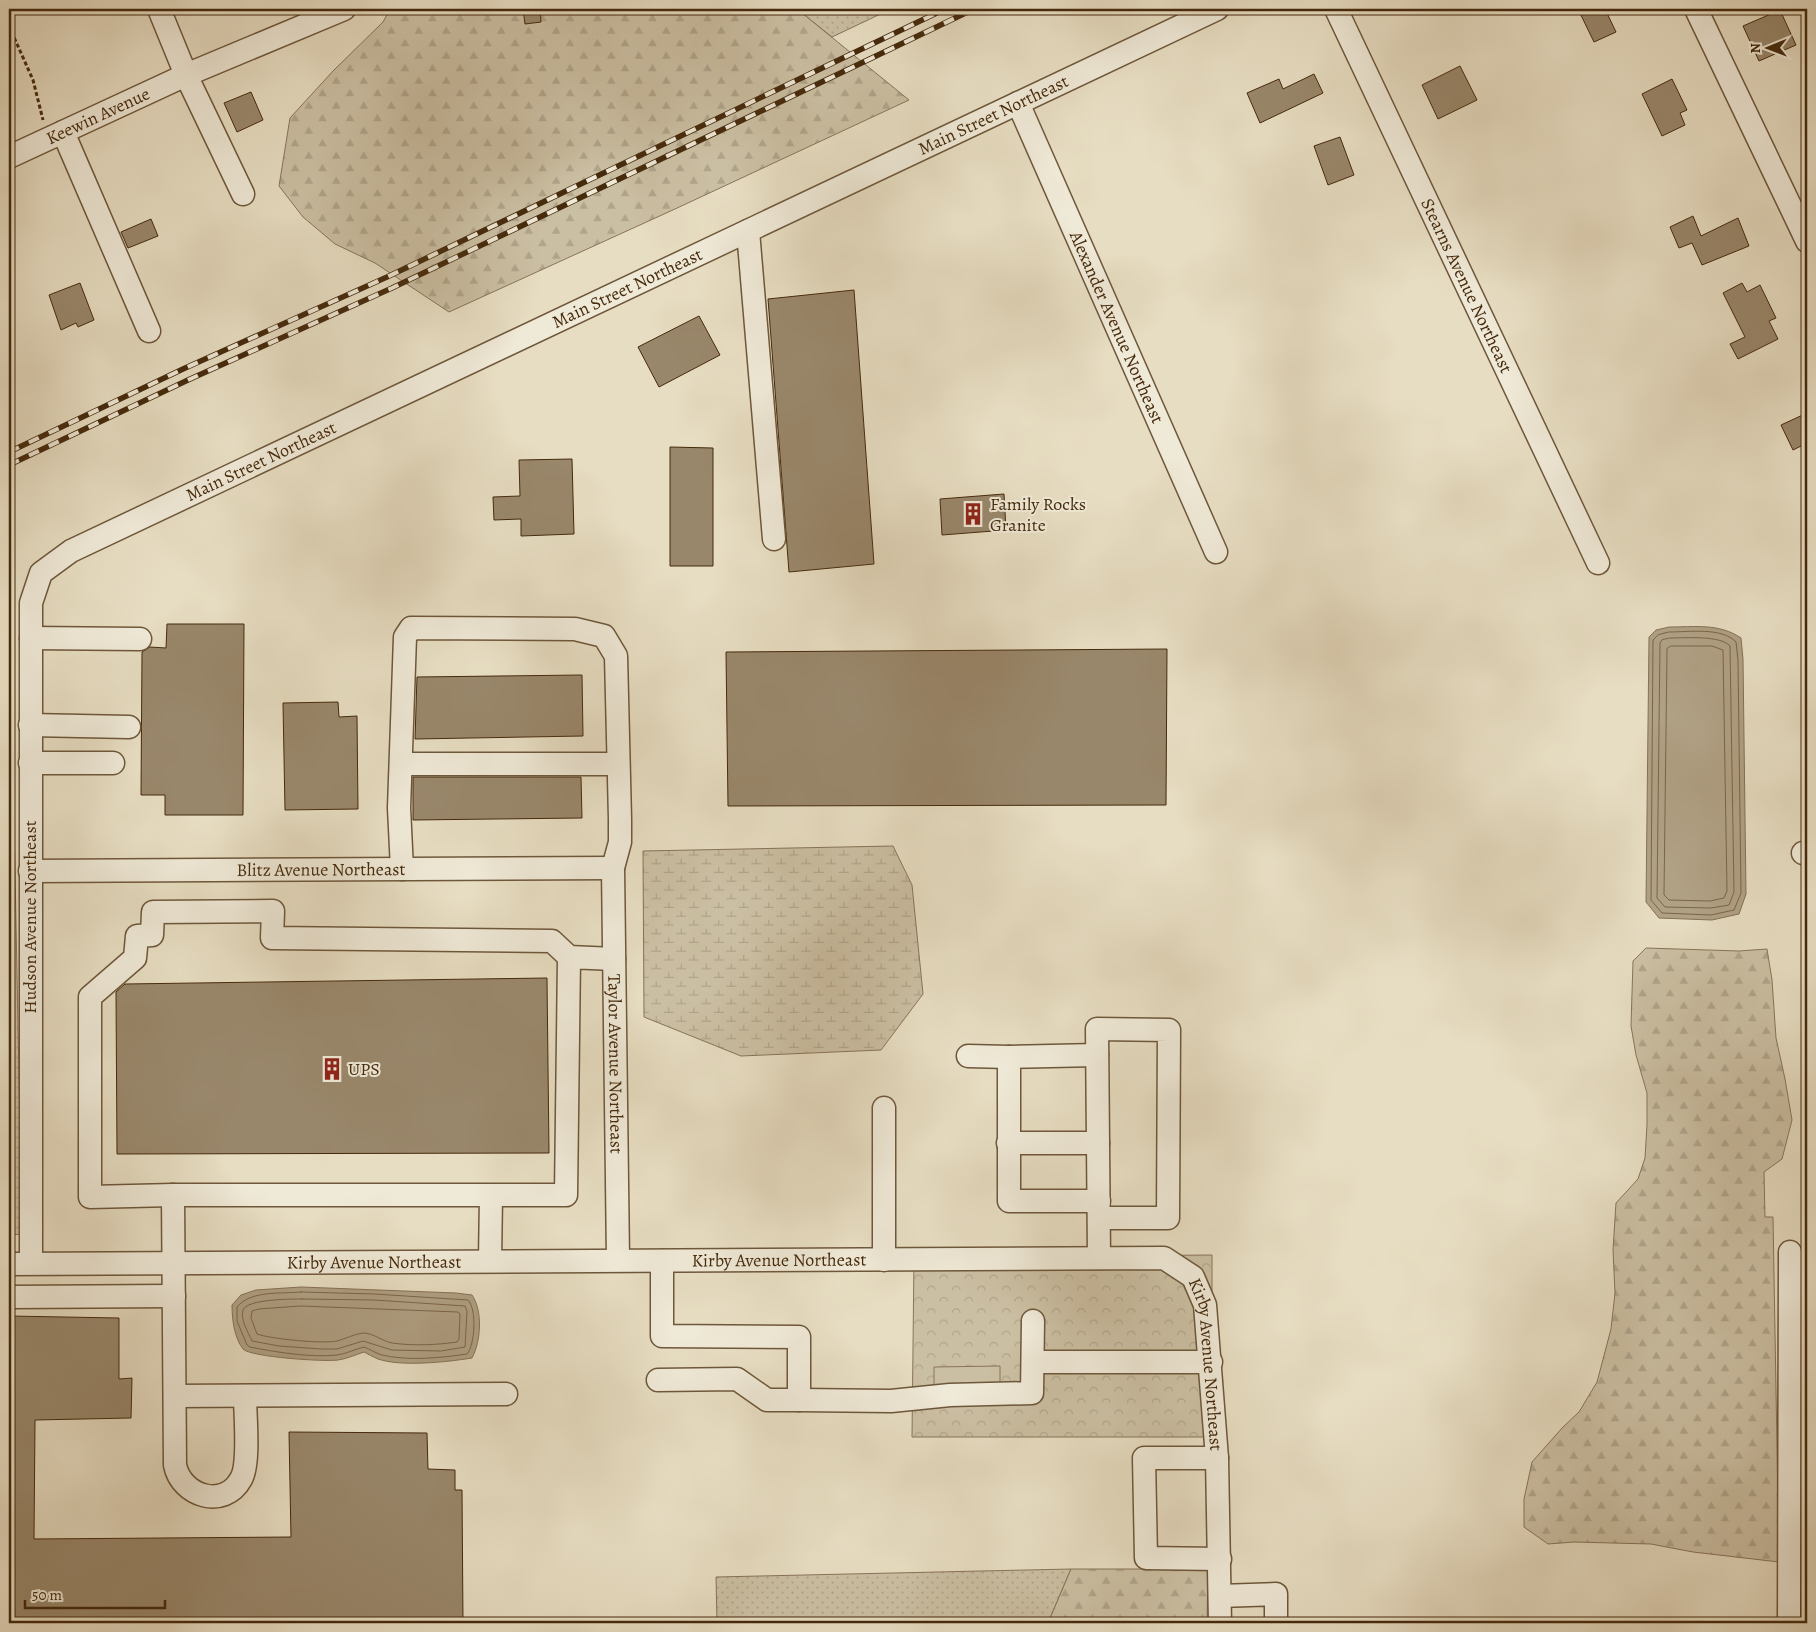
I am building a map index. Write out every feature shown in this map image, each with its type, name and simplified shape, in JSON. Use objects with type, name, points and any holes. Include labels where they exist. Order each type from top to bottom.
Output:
[{"type":"street","points":[[159,9],[186,75],[243,194]]},
{"type":"street","name":"Keewin Avenue","points":[[9,157],[186,75],[344,9]]},
{"type":"street","name":"Main Street Northeast","points":[[42,573],[71,551],[1216,9]]},
{"type":"street","name":"Stearns Avenue Northeast","points":[[1336,9],[1598,563]]},
{"type":"street","points":[[1696,9],[1807,241]]},
{"type":"street","name":"Alexander Avenue Northeast","points":[[1018,103],[1216,552]]},
{"type":"street","points":[[55,136],[149,331]]},
{"type":"street","points":[[748,231],[774,539]]},
{"type":"street","name":"Hudson Avenue Northeast","points":[[31,1263],[31,603],[42,573]]},
{"type":"street","name":"Taylor Avenue Northeast","points":[[401,764],[405,637],[411,628],[575,629],[604,636],[616,656],[620,842],[613,868],[618,1260]]},
{"type":"street","points":[[31,638],[140,640]]},
{"type":"street","points":[[30,725],[129,727]]},
{"type":"street","points":[[30,763],[113,763]]},
{"type":"street","points":[[402,869],[399,808],[401,764],[618,764]]},
{"type":"street","name":"Blitz Avenue Northeast","points":[[30,871],[613,868]]},
{"type":"street","points":[[568,957],[566,1195],[173,1195],[90,1197],[90,997],[135,958],[137,936],[152,935],[153,912],[273,911],[272,938],[552,942],[568,957],[614,959]]},
{"type":"street","points":[[1009,1057],[1009,1201],[1099,1209],[1168,1218],[1169,1030],[1097,1029],[1099,1209],[1099,1258]]},
{"type":"street","points":[[968,1056],[1097,1055]]},
{"type":"street","points":[[884,1108],[884,1260]]},
{"type":"street","points":[[1008,1143],[1098,1143]]},
{"type":"street","points":[[173,1195],[175,1465],[177,1475],[194,1492],[213,1497],[224,1494],[234,1488],[241,1479],[245,1467],[245,1396]]},
{"type":"street","points":[[490,1261],[491,1196]]},
{"type":"street","points":[[1789,1623],[1790,1252]]},
{"type":"street","name":"Kirby Avenue Northeast","points":[[9,1264],[1164,1258],[1193,1277],[1206,1305],[1218,1458],[1220,1623]]},
{"type":"street","points":[[662,1261],[662,1336],[799,1337],[799,1400]]},
{"type":"street","points":[[9,1297],[174,1296]]},
{"type":"street","points":[[658,1380],[737,1379],[767,1400],[891,1401],[950,1395],[1032,1393],[1033,1321]]},
{"type":"street","points":[[1033,1362],[1211,1362]]},
{"type":"street","points":[[175,1396],[506,1394]]},
{"type":"street","points":[[1218,1458],[1144,1458],[1146,1558],[1220,1559]]},
{"type":"street","points":[[1220,1596],[1276,1594],[1276,1623]]},
{"type":"path","points":[[9,26],[55,136]]},
{"type":"green space","points":[[390,9],[797,9],[909,100],[449,312],[375,263],[335,244],[303,217],[279,186],[290,118],[333,71],[383,22]]},
{"type":"green space","points":[[797,9],[891,9],[832,37]]},
{"type":"green space","points":[[9,558],[22,1234],[9,1235]]},
{"type":"green space","points":[[893,846],[912,885],[923,994],[881,1050],[741,1056],[644,1017],[643,851]]},
{"type":"green space","points":[[1646,948],[1739,951],[1767,949],[1772,980],[1776,1038],[1792,1120],[1782,1159],[1764,1172],[1765,1217],[1773,1217],[1779,1562],[1693,1552],[1651,1544],[1574,1542],[1548,1544],[1524,1527],[1524,1499],[1532,1462],[1579,1412],[1597,1382],[1611,1329],[1615,1293],[1613,1250],[1616,1203],[1638,1179],[1645,1158],[1647,1093],[1636,1055],[1631,1026],[1633,961]]},
{"type":"green space","points":[[1212,1255],[1212,1437],[912,1437],[914,1257]]},
{"type":"green space","points":[[1000,1366],[1000,1397],[934,1398],[934,1367]]},
{"type":"green space","points":[[1071,1569],[1048,1623],[717,1623],[716,1577]]},
{"type":"green space","points":[[1071,1569],[1208,1569],[1207,1623],[1048,1623]]},
{"type":"water","points":[[1669,627],[1715,628],[1733,633],[1741,638],[1743,659],[1746,894],[1739,914],[1712,920],[1659,918],[1646,902],[1649,637],[1656,630]]},
{"type":"water","points":[[301,1287],[472,1295],[476,1302],[479,1317],[479,1335],[475,1351],[472,1358],[437,1362],[399,1363],[378,1359],[364,1352],[341,1359],[319,1360],[273,1357],[243,1349],[236,1333],[232,1310],[232,1305],[241,1295],[256,1290]]},
{"type":"building","points":[[523,9],[540,9],[541,22],[525,24]]},
{"type":"building","points":[[1578,9],[1605,9],[1616,32],[1594,42]]},
{"type":"building","points":[[1780,10],[1796,45],[1759,61],[1743,26]]},
{"type":"building","points":[[1460,66],[1477,100],[1438,119],[1422,85]]},
{"type":"building","points":[[1314,74],[1323,93],[1260,123],[1247,93],[1279,79],[1283,89]]},
{"type":"building","points":[[1672,79],[1687,110],[1680,113],[1685,125],[1662,136],[1642,94]]},
{"type":"building","points":[[251,92],[263,120],[237,132],[224,103]]},
{"type":"building","points":[[1340,137],[1354,175],[1328,185],[1314,146]]},
{"type":"building","points":[[1693,216],[1701,236],[1738,218],[1749,246],[1702,265],[1692,243],[1679,248],[1670,227]]},
{"type":"building","points":[[151,219],[158,236],[128,248],[121,232]]},
{"type":"building","points":[[80,283],[94,320],[78,327],[76,323],[61,330],[49,295]]},
{"type":"building","points":[[1742,283],[1747,292],[1760,285],[1776,318],[1769,321],[1778,339],[1738,359],[1730,344],[1745,337],[1723,293]]},
{"type":"building","points":[[854,290],[874,564],[789,572],[768,299]]},
{"type":"building","points":[[699,316],[720,355],[659,387],[638,347]]},
{"type":"building","points":[[1807,413],[1807,443],[1793,450],[1781,425]]},
{"type":"building","points":[[670,447],[713,448],[713,566],[670,566]]},
{"type":"building","points":[[572,459],[574,534],[521,536],[521,519],[494,520],[493,497],[520,496],[519,460]]},
{"type":"building","name":"Family Rocks Granite","points":[[1004,494],[1006,530],[942,535],[940,499]]},
{"type":"building","points":[[167,624],[244,624],[243,815],[165,815],[165,795],[141,795],[142,652],[150,647],[166,648]]},
{"type":"building","points":[[1167,649],[1166,805],[728,806],[726,652]]},
{"type":"building","points":[[582,675],[583,736],[415,739],[417,677]]},
{"type":"building","points":[[338,702],[339,717],[357,716],[358,809],[285,810],[283,703]]},
{"type":"building","points":[[413,777],[581,777],[582,818],[413,820]]},
{"type":"building","name":"UPS","points":[[547,978],[549,1153],[117,1154],[116,992],[125,984]]},
{"type":"building","points":[[9,1316],[119,1318],[119,1379],[132,1378],[131,1418],[35,1420],[34,1539],[291,1537],[289,1432],[427,1433],[428,1469],[455,1470],[455,1490],[462,1490],[463,1623],[9,1623]]},
{"type":"railway","points":[[9,452],[183,369],[387,277],[945,9]]},
{"type":"railway","points":[[9,465],[188,380],[392,288],[974,9]]},
{"type":"place","name":"Family Rocks Granite","points":[[973,514]]},
{"type":"place","name":"UPS","points":[[332,1069]]}]
